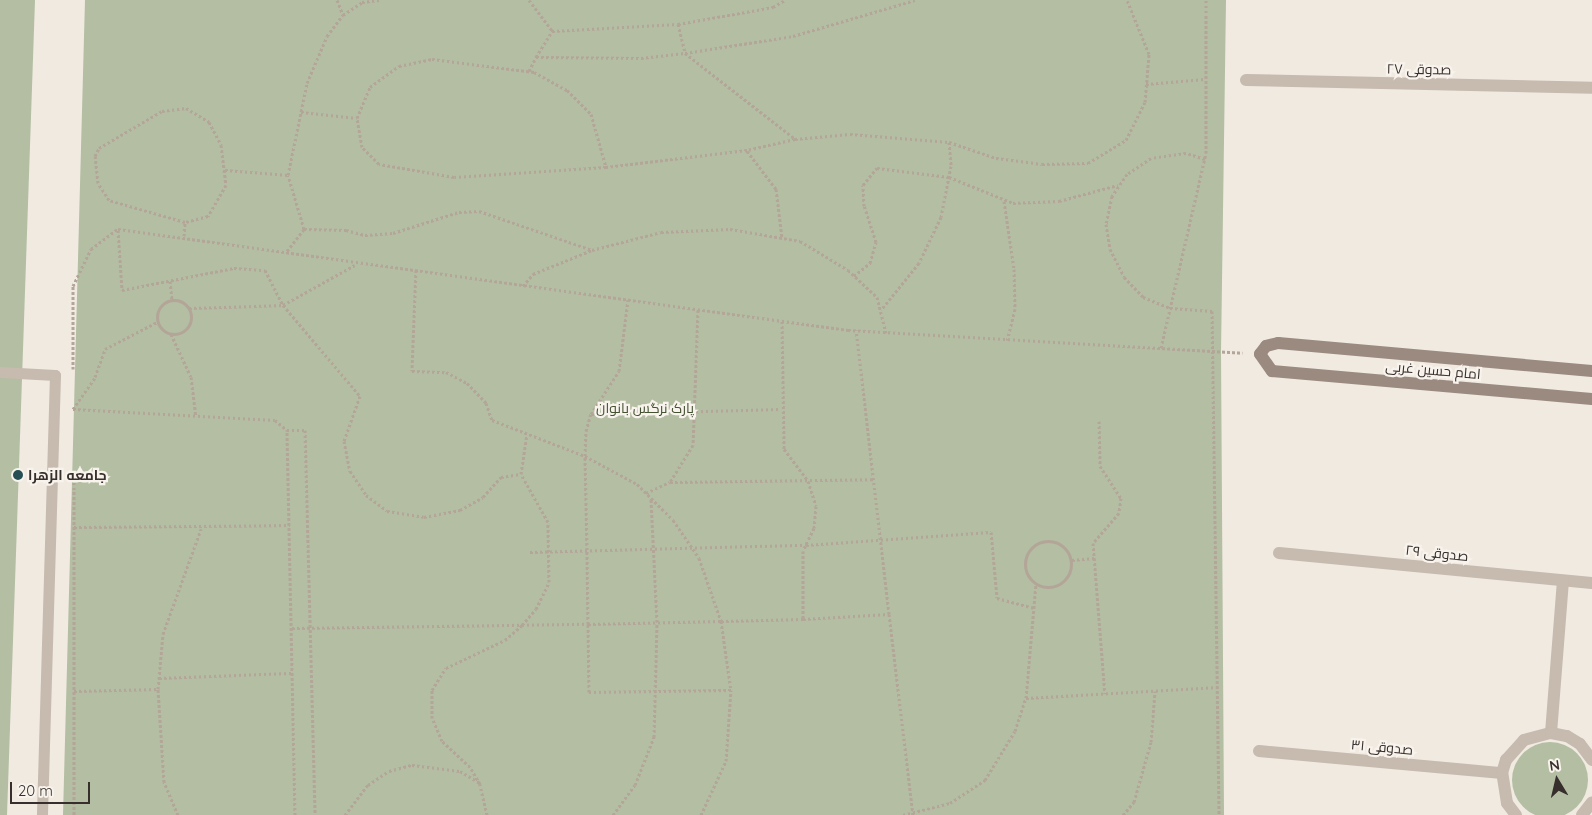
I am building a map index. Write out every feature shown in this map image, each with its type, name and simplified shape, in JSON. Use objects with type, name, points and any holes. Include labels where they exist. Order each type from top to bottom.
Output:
[{"type":"main road","name":"امام حسین غربی","points":[[1592,372],[1278,343],[1266,346],[1260,354],[1272,371],[1592,400]]},
{"type":"street","name":"صدوقی ۲۷","points":[[1246,80],[1592,88]]},
{"type":"street","name":"صدوقی ۲۹","points":[[1278,552],[1592,584]]},
{"type":"street","points":[[1551,733],[1563,581]]},
{"type":"street","points":[[1516,815],[1504,795],[1502,773],[1514,748],[1524,740],[1551,733],[1580,744],[1592,760]]},
{"type":"street","name":"صدوقی ۳۱","points":[[1259,750],[1502,773]]},
{"type":"street","points":[[1582,815],[1592,802]]},
{"type":"lane","points":[[0,372],[55,375],[42,815]]},
{"type":"path","points":[[338,0],[343,15]]},
{"type":"path","points":[[304,229],[288,176],[301,112],[327,36],[343,15],[362,2],[378,0]]},
{"type":"path","points":[[528,0],[552,31]]},
{"type":"path","points":[[552,31],[678,24],[773,7],[785,0]]},
{"type":"path","points":[[536,57],[641,58],[685,53],[793,36],[915,0]]},
{"type":"path","points":[[606,167],[591,114],[567,90],[529,71],[432,59],[399,66],[370,87],[357,118],[362,147],[373,158],[413,173],[454,177],[606,167],[747,150],[795,139],[850,134],[949,142],[996,158],[1088,163],[1126,140],[1145,102],[1149,54],[1127,0]]},
{"type":"path","points":[[1161,348],[1205,158],[1206,0]]},
{"type":"path","points":[[678,24],[685,53],[795,139]]},
{"type":"path","points":[[529,71],[552,31]]},
{"type":"path","points":[[1146,84],[1205,79]]},
{"type":"path","points":[[186,108],[209,122],[221,145],[226,185],[208,216],[185,222],[109,200],[98,183],[95,156],[99,148],[162,111],[186,108]]},
{"type":"path","points":[[301,112],[357,118]]},
{"type":"path","points":[[880,310],[918,263],[942,217],[949,177],[949,142]]},
{"type":"path","points":[[747,150],[776,189],[782,238]]},
{"type":"path","points":[[1205,158],[1186,153],[1151,158],[1127,174],[1119,185],[1112,196],[1106,224],[1110,249],[1124,277],[1143,297],[1170,308],[1212,311],[1219,687],[1219,815]]},
{"type":"path","points":[[854,276],[870,263],[876,242],[863,185],[877,168],[949,177],[1004,200],[1059,201],[1119,185]]},
{"type":"path","points":[[225,170],[288,176]]},
{"type":"path","points":[[1004,200],[1014,269],[1015,309],[1007,340]]},
{"type":"path","points":[[304,229],[346,230],[365,235],[393,233],[459,212],[479,212],[592,250]]},
{"type":"path","points":[[184,236],[185,222]]},
{"type":"path","points":[[118,229],[122,290],[234,268],[265,270],[283,305],[360,396],[344,441],[350,471],[366,495],[387,511],[424,517],[460,510],[483,497],[501,477],[521,474]]},
{"type":"path","points":[[73,381],[73,286],[91,250],[118,229],[184,236],[286,251],[356,265],[416,270],[782,322],[886,333],[1221,352]]},
{"type":"path","points":[[286,251],[304,229]]},
{"type":"path","points":[[522,286],[533,274],[592,250],[661,232],[730,229],[800,241],[854,276],[877,297],[886,333]]},
{"type":"path","points":[[172,300],[189,308],[283,305],[356,265]]},
{"type":"path","points":[[416,270],[412,371],[446,372],[467,384],[486,403],[492,420],[585,456],[646,493],[693,549],[721,621],[731,690],[726,761],[701,815]]},
{"type":"path","points":[[170,281],[172,300]]},
{"type":"path","points":[[157,322],[158,312],[172,300]]},
{"type":"path","points":[[628,300],[619,371],[591,414],[585,456],[589,692],[731,690]]},
{"type":"path","points":[[171,334],[189,327],[189,308]]},
{"type":"path","points":[[670,482],[693,445],[698,310]]},
{"type":"path","points":[[157,322],[171,334],[192,377],[196,416]]},
{"type":"path","points":[[73,409],[95,377],[105,349],[157,322]]},
{"type":"path","points":[[782,322],[781,409],[784,449],[808,481],[816,506],[814,528],[806,545],[802,570],[803,619]]},
{"type":"path","points":[[856,330],[913,814]]},
{"type":"path","points":[[73,400],[73,419]]},
{"type":"path","points":[[73,409],[275,420],[287,430],[305,430],[315,815]]},
{"type":"path","points":[[591,414],[781,409]]},
{"type":"path","points":[[1099,421],[1100,466],[1121,498],[1119,513],[1093,543],[1105,694]]},
{"type":"path","points":[[287,430],[295,815]]},
{"type":"path","points":[[486,815],[480,784],[470,766],[442,741],[432,718],[432,690],[446,668],[505,640],[522,625],[536,609],[549,582],[552,552],[548,522],[521,474],[526,434]]},
{"type":"path","points":[[74,468],[74,815]]},
{"type":"path","points":[[646,493],[670,482],[873,479]]},
{"type":"path","points":[[613,815],[635,785],[654,736],[658,691],[657,622],[651,498]]},
{"type":"path","points":[[74,527],[201,529],[290,525]]},
{"type":"path","points":[[178,815],[164,782],[158,689],[163,634],[201,529]]},
{"type":"path","points":[[530,552],[806,545],[990,532],[996,598],[1034,608]]},
{"type":"path","points":[[903,815],[913,814],[950,803],[985,780],[1015,731],[1026,698],[1036,584],[1025,564],[1035,544],[1058,542],[1072,560]]},
{"type":"path","points":[[1072,560],[1094,558]]},
{"type":"path","points":[[1036,584],[1050,587],[1064,581],[1072,560]]},
{"type":"path","points":[[292,628],[721,621],[889,614]]},
{"type":"path","points":[[159,678],[292,673]]},
{"type":"path","points":[[1026,698],[1219,687]]},
{"type":"path","points":[[74,692],[158,689]]},
{"type":"path","points":[[1122,815],[1134,802],[1151,742],[1155,691]]},
{"type":"path","points":[[345,815],[368,785],[389,771],[412,765],[460,771],[480,784]]},
{"type":"green space","points":[[0,0],[35,0],[7,815],[0,815]]},
{"type":"green space","name":"پارک نرگس بانوان","points":[[85,0],[1226,0],[1221,352],[1224,815],[63,815]]},
{"type":"green space","points":[[1543,742],[1557,742],[1571,748],[1582,759],[1588,773],[1585,795],[1577,807],[1557,818],[1543,818],[1529,812],[1518,801],[1512,787],[1512,773],[1518,759],[1529,748]]},
{"type":"place","name":"جامعه الزهرا","points":[[18,475]]}]
